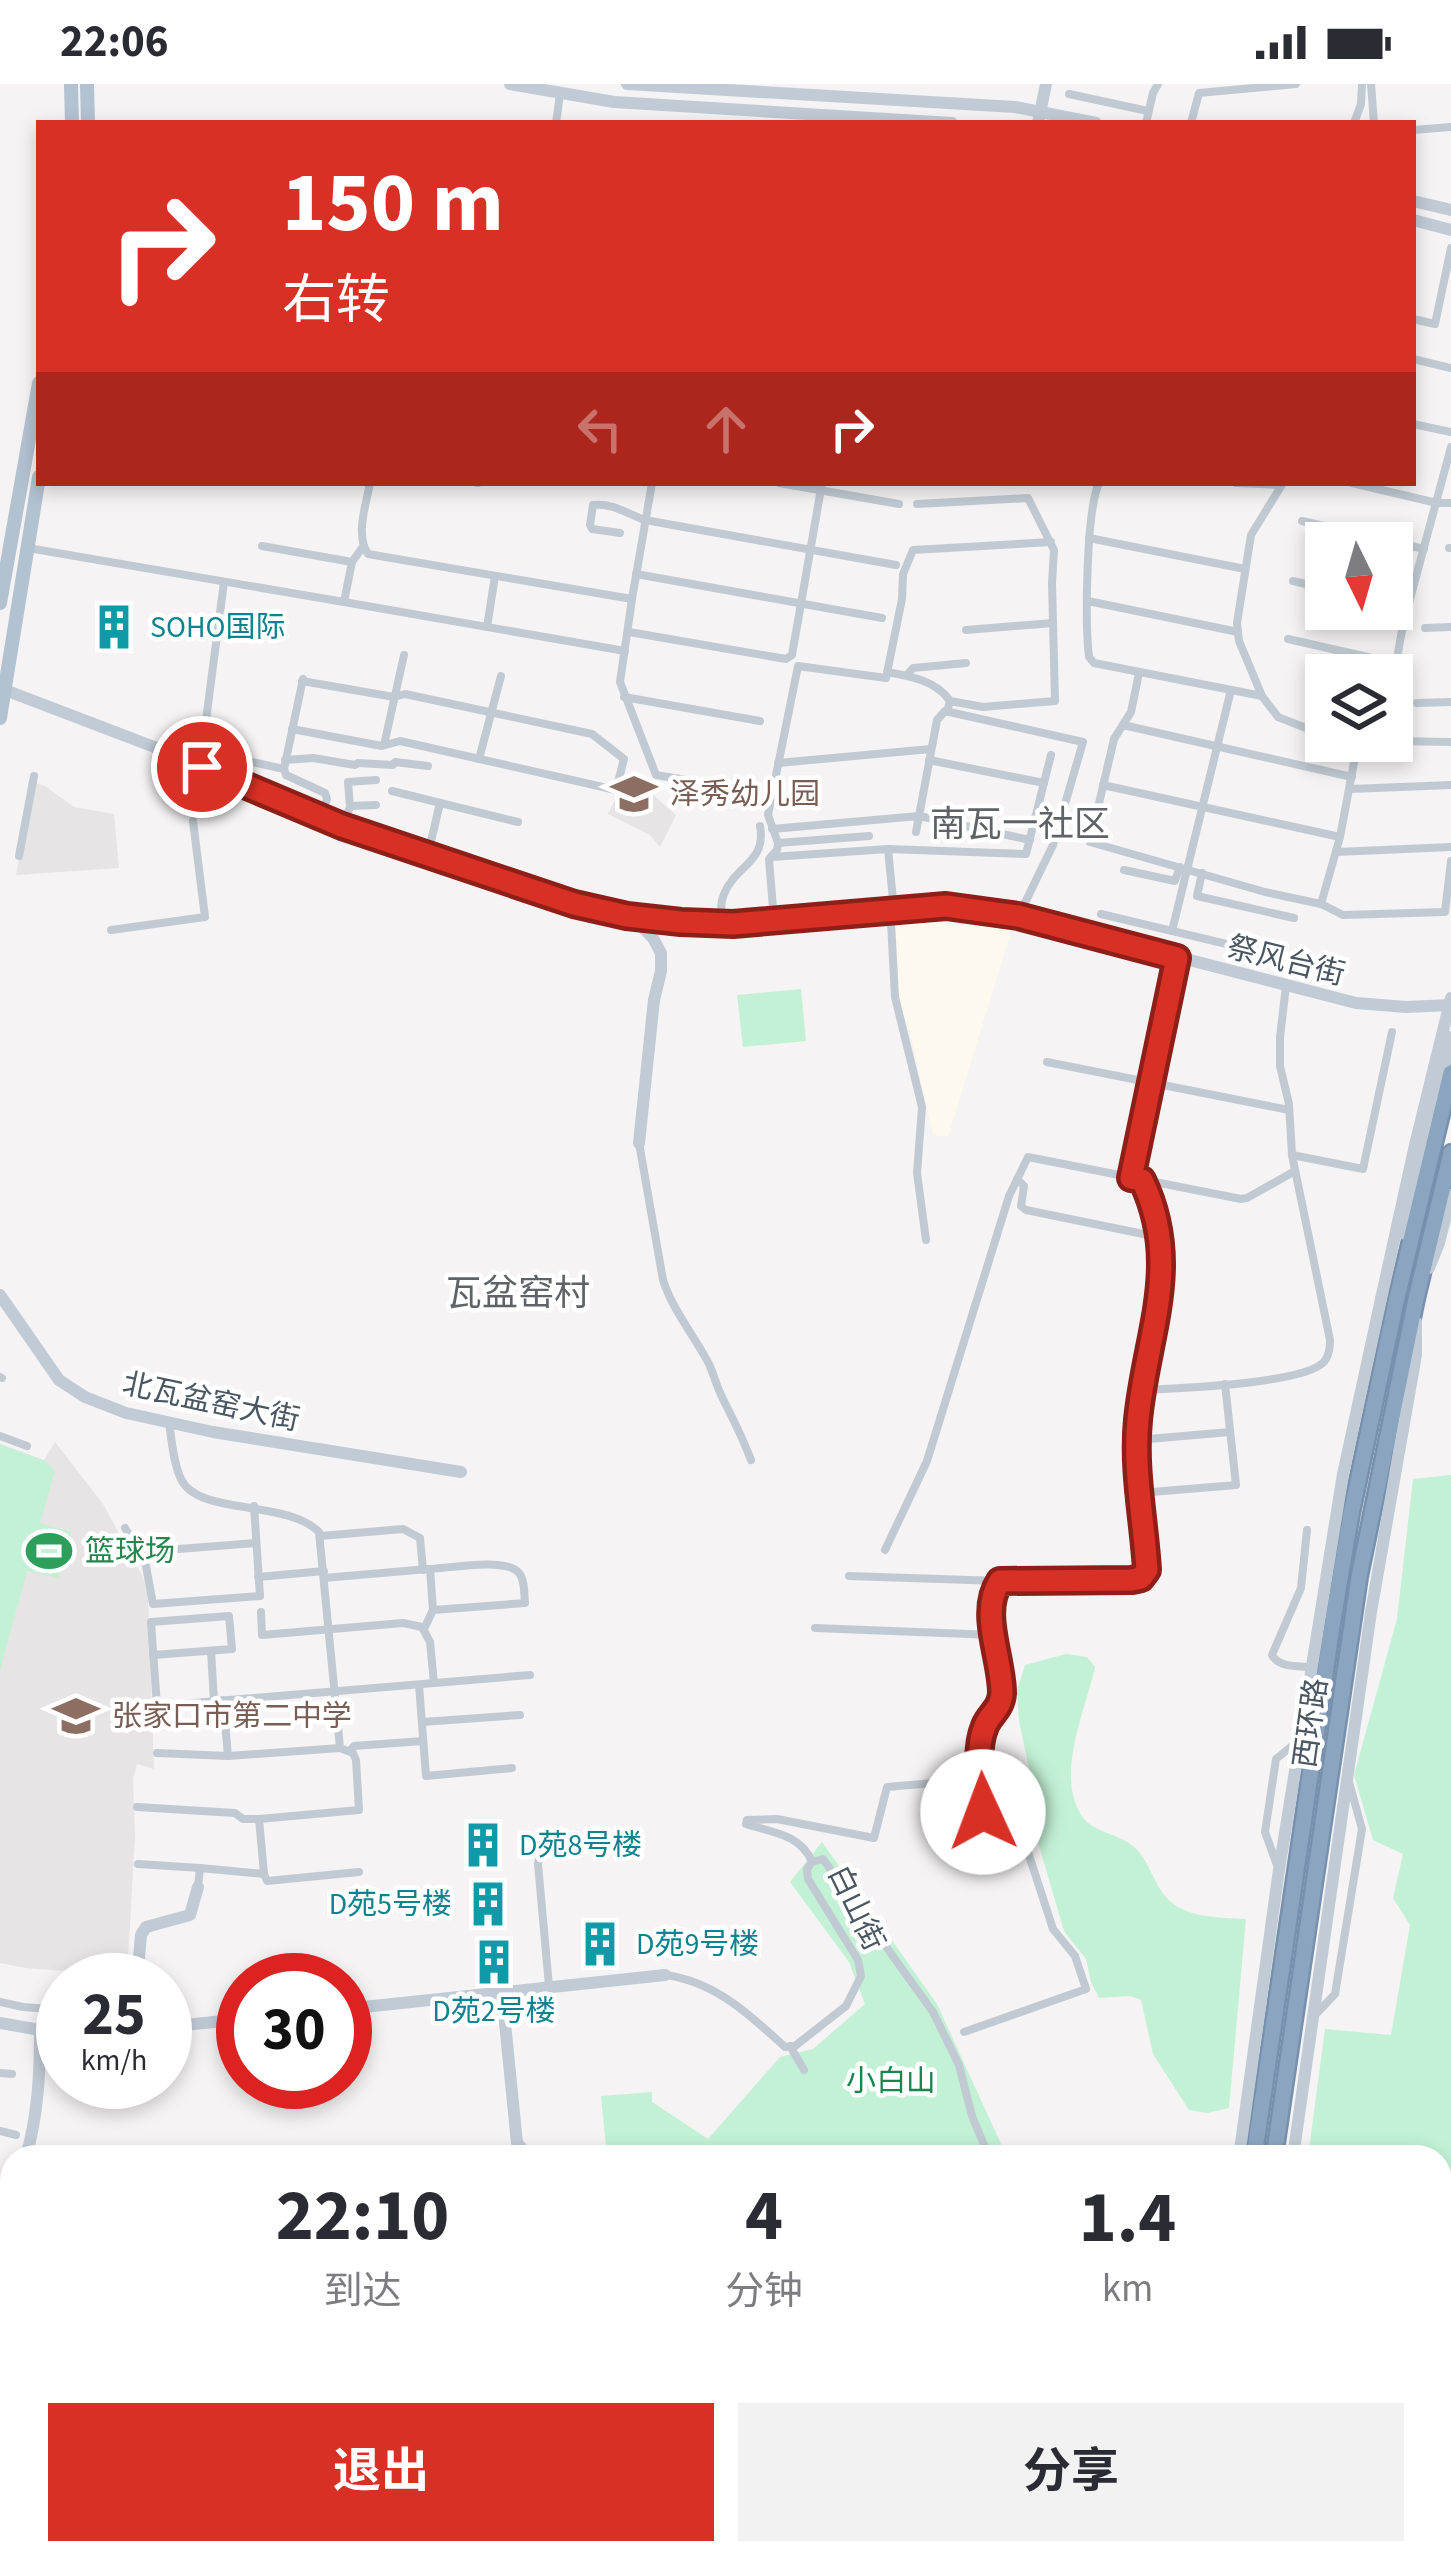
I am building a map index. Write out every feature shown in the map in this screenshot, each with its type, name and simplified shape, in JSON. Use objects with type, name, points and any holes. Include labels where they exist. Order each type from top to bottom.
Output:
[{"type":"highway","name":"西环路","points":[[1256,2145],[1332,1626],[1384,1353],[1388,1300],[1451,1073]]},
{"type":"highway","name":"西环路","points":[[1276,2145],[1359,1577],[1451,1154]]},
{"type":"main road","points":[[71,84],[73,120]]},
{"type":"main road","points":[[87,84],[88,120]]},
{"type":"main road","points":[[510,84],[614,102],[904,120]]},
{"type":"main road","points":[[627,84],[1016,106],[1040,117],[1046,84]]},
{"type":"main road","points":[[1416,202],[1451,210]]},
{"type":"main road","points":[[1416,221],[1451,230]]},
{"type":"main road","points":[[0,603],[36,398]]},
{"type":"main road","points":[[0,718],[38,486]]},
{"type":"main road","name":"祭风台街","points":[[3,690],[342,826],[574,904],[633,917],[722,923],[946,906],[1018,916],[1356,1003],[1451,1002]]},
{"type":"main road","points":[[633,917],[661,953],[639,1143]]},
{"type":"main road","points":[[1388,1300],[1414,1145],[1451,1002]]},
{"type":"main road","points":[[1241,2145],[1343,1474],[1451,1037]]},
{"type":"main road","points":[[1295,2145],[1370,1612],[1416,1355],[1416,1299],[1439,1243],[1451,1195]]},
{"type":"main road","name":"北瓦盆窑大街","points":[[0,1295],[59,1380],[85,1397],[126,1413],[461,1472]]},
{"type":"main road","points":[[1343,1474],[1384,1353]]},
{"type":"main road","points":[[1279,1870],[1292,1901]]},
{"type":"main road","points":[[139,1953],[146,1927],[190,1915],[198,1887]]},
{"type":"main road","points":[[372,2006],[664,1975]]},
{"type":"main road","points":[[502,1993],[520,2145]]},
{"type":"main road","points":[[0,2023],[36,2029]]},
{"type":"main road","points":[[29,2145],[37,2109]]},
{"type":"street","points":[[1146,120],[1158,84]]},
{"type":"street","points":[[1192,120],[1199,88],[1296,84]]},
{"type":"street","points":[[1355,120],[1362,84]]},
{"type":"street","points":[[1371,84],[1374,120]]},
{"type":"street","points":[[556,120],[560,94]]},
{"type":"street","points":[[1069,94],[1148,111]]},
{"type":"street","points":[[1416,130],[1451,127]]},
{"type":"street","points":[[1416,320],[1435,324],[1451,248]]},
{"type":"street","points":[[1416,360],[1451,368]]},
{"type":"street","points":[[1416,425],[1451,432]]},
{"type":"street","points":[[1413,589],[1451,447]]},
{"type":"street","points":[[344,602],[352,562],[362,548],[370,486]]},
{"type":"street","points":[[652,486],[620,682],[624,697],[656,775],[752,791]]},
{"type":"street","points":[[1098,486],[1090,538],[1089,657],[1094,663],[1138,673],[1262,696]]},
{"type":"street","points":[[1281,486],[1251,536],[1238,632],[1262,696],[1278,716],[1305,729]]},
{"type":"street","points":[[1365,486],[1451,503]]},
{"type":"street","points":[[628,632],[786,659],[792,655],[821,487],[899,504]]},
{"type":"street","points":[[917,504],[1028,498],[1054,555],[1055,701],[949,706]]},
{"type":"street","points":[[620,533],[592,529],[593,505],[628,510],[646,520],[896,565]]},
{"type":"street","points":[[1302,521],[1424,549]]},
{"type":"street","points":[[1090,538],[1245,569]]},
{"type":"street","points":[[774,920],[769,859],[778,843],[768,815],[798,666],[886,678],[902,599],[902,574],[913,550],[1051,542]]},
{"type":"street","points":[[262,546],[352,562]]},
{"type":"street","points":[[28,548],[625,651]]},
{"type":"street","points":[[362,548],[368,554],[632,599]]},
{"type":"street","points":[[636,574],[882,618]]},
{"type":"street","points":[[487,626],[495,576]]},
{"type":"street","points":[[1293,581],[1305,584]]},
{"type":"street","points":[[224,582],[202,751],[284,765],[314,758],[355,765],[428,766]]},
{"type":"street","points":[[1088,601],[1238,632]]},
{"type":"street","points":[[966,630],[1053,623]]},
{"type":"street","points":[[1425,628],[1451,627]]},
{"type":"street","points":[[1288,639],[1354,654]]},
{"type":"street","points":[[384,745],[404,655]]},
{"type":"street","points":[[907,675],[914,668],[966,663]]},
{"type":"street","points":[[887,672],[922,680],[946,693],[949,706]]},
{"type":"street","points":[[1138,673],[1130,712],[1114,739],[1090,842],[1322,904],[1343,915],[1445,912],[1451,861]]},
{"type":"street","points":[[479,759],[501,676]]},
{"type":"street","points":[[292,729],[384,745],[400,741],[616,790],[624,759],[592,734],[405,694],[394,698],[303,679],[284,765],[286,776],[325,793],[321,817]]},
{"type":"street","points":[[1172,931],[1231,690]]},
{"type":"street","points":[[624,697],[760,721]]},
{"type":"street","points":[[1417,703],[1451,702]]},
{"type":"street","points":[[916,832],[937,720],[949,706]]},
{"type":"street","points":[[949,706],[1083,742],[1053,845],[1018,916]]},
{"type":"street","points":[[1123,725],[1352,777]]},
{"type":"street","points":[[1413,741],[1451,742]]},
{"type":"street","points":[[778,763],[930,754],[1044,783]]},
{"type":"street","points":[[772,857],[888,849],[1027,854],[1051,754]]},
{"type":"street","points":[[1322,904],[1354,762]]},
{"type":"street","points":[[19,856],[34,776]]},
{"type":"street","points":[[342,826],[350,806],[348,782],[376,780]]},
{"type":"street","points":[[1103,784],[1340,837]]},
{"type":"street","points":[[1350,789],[1451,785]]},
{"type":"street","points":[[392,791],[518,822]]},
{"type":"street","points":[[428,855],[440,803]]},
{"type":"street","points":[[350,806],[376,805]]},
{"type":"street","points":[[772,829],[919,816],[1030,840]]},
{"type":"street","points":[[111,930],[205,917],[193,821]]},
{"type":"street","points":[[722,923],[722,897],[758,853],[760,826]]},
{"type":"street","points":[[778,843],[869,836]]},
{"type":"street","points":[[1336,851],[1451,847]]},
{"type":"street","points":[[888,849],[895,997],[922,1107],[917,1173],[926,1240]]},
{"type":"street","points":[[1124,870],[1174,880],[1185,868]]},
{"type":"street","points":[[1202,873],[1197,896],[1294,918]]},
{"type":"street","points":[[1101,914],[1281,957]]},
{"type":"street","points":[[1131,1178],[1177,958]]},
{"type":"street","points":[[1143,1390],[1294,1374],[1321,1365],[1327,1358],[1330,1340],[1292,1155],[1280,1066],[1286,986]]},
{"type":"street","points":[[1292,1155],[1363,1169],[1392,1032]]},
{"type":"street","points":[[1047,1062],[1289,1110]]},
{"type":"street","points":[[639,1143],[669,1299],[710,1367],[751,1460]]},
{"type":"street","points":[[885,1550],[927,1461],[1009,1196],[1028,1157],[1240,1198],[1295,1171]]},
{"type":"street","points":[[1017,1179],[1024,1186],[1021,1206],[1026,1210],[1158,1237]]},
{"type":"street","points":[[849,1576],[1132,1580],[1147,1570],[1137,1439],[1162,1273],[1155,1210],[1142,1180]]},
{"type":"street","points":[[1140,1492],[1236,1485],[1225,1384]]},
{"type":"street","points":[[137,1807],[235,1814],[243,1820],[358,1810],[356,1760],[345,1749],[335,1691],[320,1536],[306,1521],[202,1498],[185,1486],[169,1422]]},
{"type":"street","points":[[1137,1439],[1231,1432]]},
{"type":"street","points":[[0,1436],[27,1446]]},
{"type":"street","points":[[125,1528],[148,1572],[153,1604],[260,1596],[254,1506]]},
{"type":"street","points":[[320,1536],[403,1529],[420,1538],[433,1610],[424,1629]]},
{"type":"street","points":[[1307,1530],[1301,1588],[1272,1655],[1283,1664],[1311,1667]]},
{"type":"street","points":[[140,1552],[256,1543]]},
{"type":"street","points":[[258,1577],[504,1564],[519,1572],[525,1603],[433,1610]]},
{"type":"street","points":[[964,2032],[1085,1990],[1075,1956],[1053,1929],[1027,1849],[1017,1840],[994,1833],[983,1812],[979,1778],[983,1731],[1002,1699],[992,1599],[1000,1581]]},
{"type":"street","points":[[261,1612],[262,1635],[403,1623],[424,1629],[434,1683]]},
{"type":"street","points":[[153,1654],[232,1649],[230,1616],[151,1622],[153,1654],[157,1706],[530,1676]]},
{"type":"street","points":[[815,1628],[994,1635]]},
{"type":"street","points":[[211,1651],[228,1756]]},
{"type":"street","points":[[419,1684],[425,1776],[512,1768]]},
{"type":"street","points":[[422,1722],[520,1714]]},
{"type":"street","points":[[157,1753],[228,1756],[423,1741]]},
{"type":"street","points":[[1311,2019],[1334,1994],[1362,1829],[1347,1774]]},
{"type":"street","points":[[812,1862],[798,1843],[777,1832],[750,1828],[747,1820],[777,1819],[874,1838],[887,1787],[979,1778]]},
{"type":"street","points":[[259,1820],[267,1881],[359,1872]]},
{"type":"street","points":[[549,1988],[538,1864],[540,1854],[557,1836]]},
{"type":"street","name":"白山街","points":[[790,2046],[846,2006],[861,1976],[859,1960],[808,1879],[807,1869],[823,1858],[933,2012],[959,2065],[984,2145]]},
{"type":"street","points":[[138,1864],[264,1874]]},
{"type":"street","points":[[198,1887],[200,1868]]},
{"type":"street","points":[[664,1975],[689,1978],[743,2009],[785,2047],[790,2046],[804,2071]]},
{"type":"street","points":[[0,2002],[36,2008]]},
{"type":"street","points":[[0,2073],[12,2074]]},
{"type":"street","points":[[0,2132],[16,2135]]},
{"type":"shaded area","name":"泽秀幼儿园","points":[[628,773],[676,815],[660,847],[650,835],[608,814]]},
{"type":"shaded area","points":[[34,782],[74,807],[114,814],[119,868],[16,875]]},
{"type":"shaded area","points":[[894,920],[1012,929],[948,1137],[933,1135],[910,1032],[898,1003]]},
{"type":"shaded area","name":"张家口市第二中学","points":[[55,1442],[103,1504],[143,1577],[148,1598],[154,1769],[137,1764],[133,1779],[128,1953],[36,1953],[36,1969],[0,1963],[0,1444],[44,1460]]},
{"type":"green space","points":[[801,989],[806,1041],[743,1047],[737,995]]},
{"type":"green space","points":[[0,1444],[45,1461],[55,1471],[40,1523],[71,1532],[58,1578],[27,1571],[0,1670]]},
{"type":"green space","points":[[1451,1475],[1451,2145],[1310,2145],[1325,2029],[1391,2035],[1410,1925],[1393,1898],[1403,1854],[1373,1840],[1354,1775],[1397,1619],[1413,1479]]},
{"type":"green space","points":[[1066,1654],[1087,1657],[1095,1667],[1071,1764],[1075,1803],[1084,1819],[1133,1846],[1162,1892],[1178,1907],[1200,1915],[1246,1919],[1229,2108],[1207,2113],[1189,2110],[1153,2054],[1141,2000],[1099,1998],[1086,1959],[1064,1931],[1038,1842],[1017,1691],[1025,1665]]},
{"type":"green space","name":"小白山","points":[[822,1842],[937,2004],[1002,2145],[606,2145],[601,2096],[652,2092],[652,2102],[708,2139],[780,2057],[813,2049],[865,2004],[849,1962],[790,1882]]},
{"type":"place","name":"SOHO国际","points":[[114,627]]},
{"type":"place","name":"泽秀幼儿园","points":[[634,794]]},
{"type":"place","name":"篮球场","points":[[49,1551]]},
{"type":"place","name":"张家口市第二中学","points":[[76,1716]]},
{"type":"place","name":"D苑8号楼","points":[[483,1845]]},
{"type":"place","name":"D苑5号楼","points":[[488,1904]]},
{"type":"place","name":"D苑9号楼","points":[[600,1944]]},
{"type":"place","name":"D苑2号楼","points":[[494,1962]]},
{"type":"district","name":"南瓦一社区","points":[[1020,824]]},
{"type":"district","name":"瓦盆窑村","points":[[518,1293]]},
{"type":"route","points":[[202,767],[342,826],[574,904],[627,916],[733,924],[946,906],[1018,916],[1177,958],[1131,1178],[1142,1180],[1155,1210],[1162,1273],[1136,1453],[1147,1570],[1132,1580],[1000,1581],[994,1589],[992,1618],[1002,1699],[983,1731],[979,1778],[983,1812]]}]
